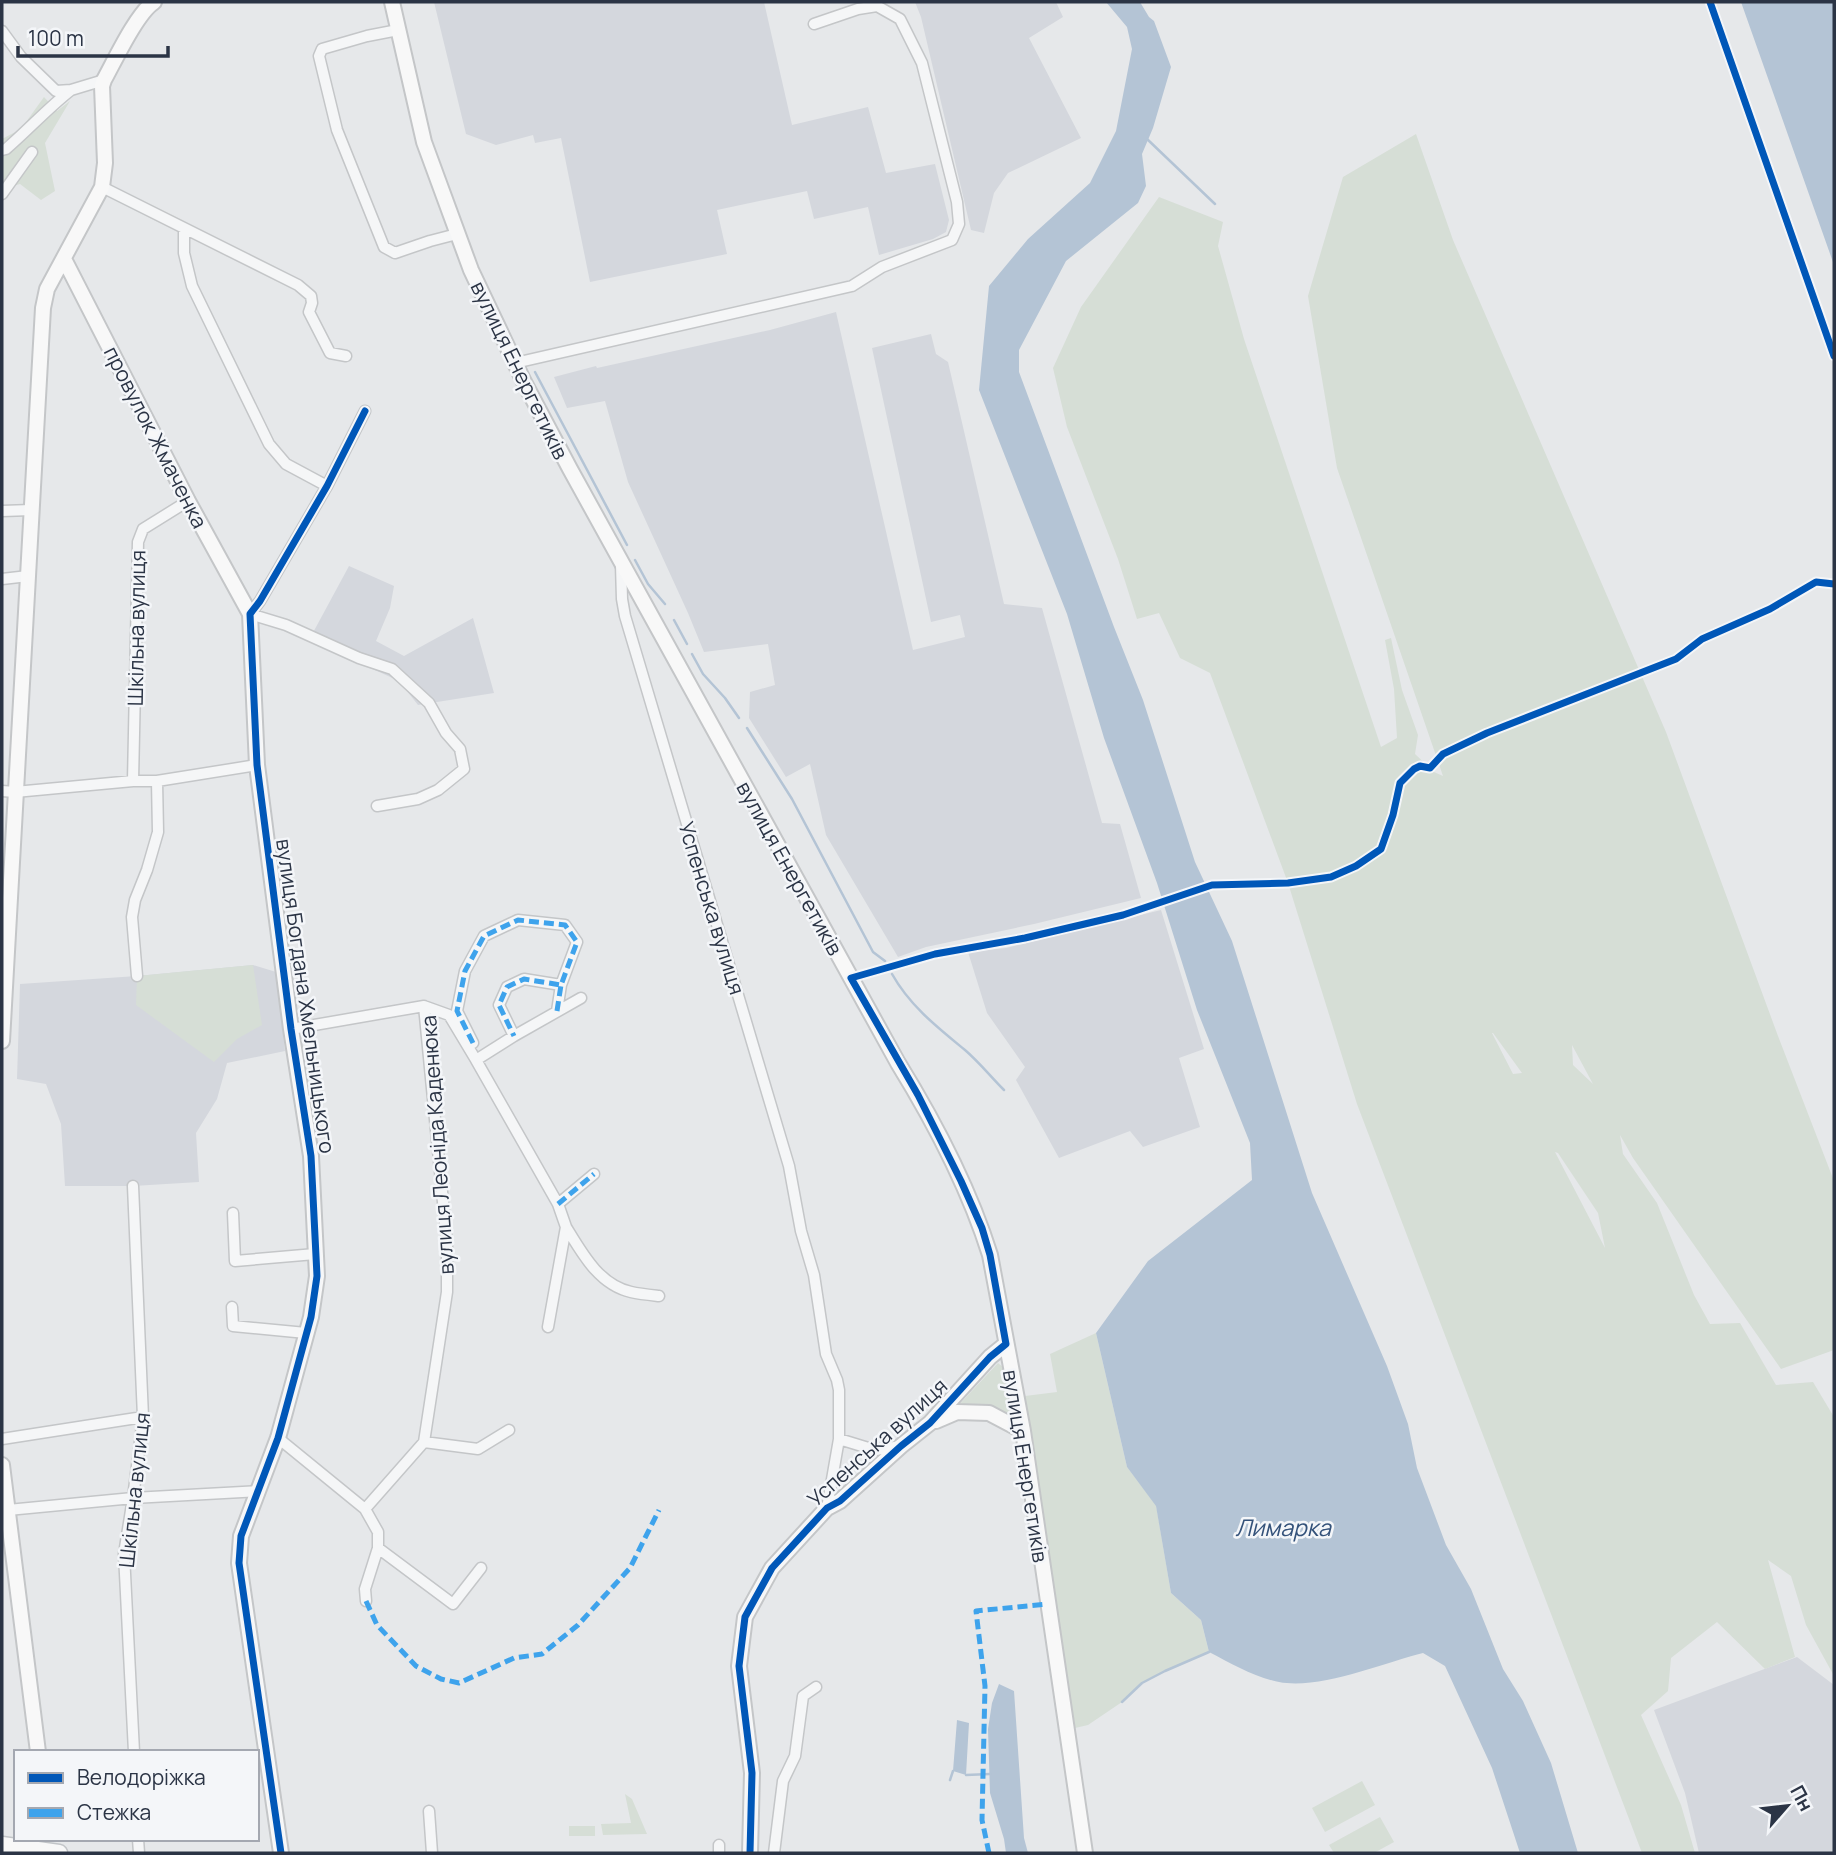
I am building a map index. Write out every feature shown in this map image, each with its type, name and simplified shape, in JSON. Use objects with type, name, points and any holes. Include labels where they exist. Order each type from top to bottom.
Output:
[{"type":"main road","points":[[2,1845],[52,1849]]},
{"type":"street","name":"вулиця Енергетиків","points":[[392,2],[424,142],[471,270],[515,363],[569,469],[918,1095],[982,1228],[990,1255],[1023,1431],[1085,1853]]},
{"type":"street","points":[[2,1041],[9,791],[28,576],[43,308],[47,289],[102,187],[105,163],[104,80],[149,3]]},
{"type":"street","points":[[515,363],[852,286],[882,267],[952,240],[959,224],[957,202],[922,62],[900,19],[877,6],[858,9],[814,24]]},
{"type":"street","points":[[398,30],[322,49],[319,56],[337,130],[384,247],[395,253],[457,234]]},
{"type":"street","points":[[2,31],[21,57],[56,91],[71,90],[104,80]]},
{"type":"street","points":[[2,150],[71,90]]},
{"type":"street","points":[[2,194],[32,152]]},
{"type":"street","points":[[102,187],[298,285],[311,296],[309,312],[330,353],[346,356]]},
{"type":"street","points":[[184,229],[184,253],[192,286],[269,444],[286,464],[327,486]]},
{"type":"street","name":"провулок Жмаченка","points":[[64,259],[188,501],[250,614]]},
{"type":"street","points":[[365,411],[327,486],[250,614],[286,625],[359,658],[392,669],[429,704],[446,733],[460,749],[464,769],[438,790],[418,799],[377,806]]},
{"type":"street","name":"Шкільна вулиця","points":[[133,781],[138,542],[143,529],[188,501]]},
{"type":"street","points":[[2,512],[31,510]]},
{"type":"street","name":"Успенська вулиця","points":[[620,561],[625,616],[789,1166],[801,1231],[814,1275],[826,1354],[839,1390],[839,1439],[875,1450],[901,1446]]},
{"type":"street","points":[[2,579],[28,576]]},
{"type":"street","name":"вулиця Богдана Хмельницького","points":[[250,614],[257,765],[291,1029],[311,1156],[317,1276],[311,1317],[278,1438],[241,1536],[239,1563],[281,1853]]},
{"type":"street","points":[[9,791],[157,781],[257,765]]},
{"type":"street","points":[[137,976],[132,917],[135,900],[158,832],[157,781]]},
{"type":"street","points":[[473,1043],[457,1011],[465,971],[484,936],[518,920],[565,925],[577,942],[561,985],[556,1011]]},
{"type":"street","points":[[514,1036],[499,1005],[507,987],[524,979],[561,985]]},
{"type":"street","points":[[476,1060],[581,998]]},
{"type":"street","name":"вулиця Богдана Хмельницького","points":[[291,1029],[424,1006]]},
{"type":"street","name":"вулиця Леоніда Каденюка","points":[[424,1442],[447,1292],[447,1243],[424,1006],[449,1015],[558,1204],[566,1227],[581,1253],[602,1278],[628,1292],[659,1296]]},
{"type":"street","points":[[558,1204],[594,1174]]},
{"type":"street","name":"Шкільна вулиця","points":[[133,1186],[143,1417],[124,1554],[134,1750]]},
{"type":"street","points":[[233,1213],[235,1261],[316,1254]]},
{"type":"street","name":"вулиця Леоніда Каденюка","points":[[548,1327],[566,1227]]},
{"type":"street","points":[[232,1307],[233,1326],[306,1334]]},
{"type":"street","name":"Успенська вулиця","points":[[750,1853],[752,1773],[739,1666],[745,1617],[772,1568],[827,1508],[841,1501],[930,1423],[990,1357],[1006,1344]]},
{"type":"street","points":[[930,1423],[957,1412],[989,1413],[1023,1431]]},
{"type":"street","points":[[2,1439],[143,1417]]},
{"type":"street","points":[[365,1509],[424,1442],[478,1449],[509,1430]]},
{"type":"street","points":[[278,1438],[365,1509],[378,1532],[378,1548],[365,1590],[366,1601]]},
{"type":"street","points":[[827,1508],[839,1439]]},
{"type":"street","points":[[2,1465],[38,1750]]},
{"type":"street","points":[[8,1510],[133,1497],[259,1491]]},
{"type":"street","points":[[378,1548],[453,1604],[481,1569]]},
{"type":"street","points":[[774,1853],[783,1781],[795,1756],[803,1696],[816,1687]]},
{"type":"street","points":[[429,1811],[432,1853]]},
{"type":"shaded area","points":[[434,2],[764,2],[792,125],[868,107],[886,173],[935,164],[949,220],[946,232],[933,239],[879,255],[868,207],[814,219],[807,191],[717,210],[727,254],[590,282],[561,138],[535,143],[533,135],[496,145],[466,134]]},
{"type":"shaded area","points":[[915,2],[1056,2],[1063,17],[1029,38],[1081,138],[1008,173],[994,193],[984,233],[971,230],[921,17]]},
{"type":"shaded area","points":[[44,97],[57,111],[70,101],[45,143],[55,191],[41,200],[20,184],[2,189],[2,139],[21,129]]},
{"type":"shaded area","points":[[1416,134],[1453,240],[1666,732],[1834,1181],[1834,1350],[1781,1369],[1633,1158],[1620,1135],[1623,1154],[1657,1203],[1694,1295],[1710,1324],[1740,1323],[1776,1385],[1813,1382],[1834,1417],[1834,1676],[1806,1625],[1791,1576],[1768,1560],[1795,1657],[1765,1669],[1717,1622],[1671,1658],[1668,1691],[1641,1715],[1681,1805],[1695,1853],[1642,1853],[1357,1104],[1288,883],[1210,673],[1180,658],[1159,613],[1137,619],[1118,559],[1067,427],[1053,368],[1081,307],[1159,197],[1223,222],[1218,246],[1244,339],[1381,747],[1397,738],[1394,689],[1385,640],[1391,638],[1402,690],[1418,735],[1415,754],[1434,772],[1443,776],[1337,468],[1308,296],[1343,177]],"holes":[[[1493,1033],[1522,1073],[1513,1074]],[[1572,1045],[1593,1084],[1573,1065]],[[1555,1152],[1598,1213],[1605,1248]]]},
{"type":"shaded area","points":[[836,312],[913,650],[965,637],[960,615],[931,622],[872,348],[931,334],[936,354],[948,362],[1004,604],[1042,608],[1102,823],[1120,824],[1141,898],[926,947],[898,957],[826,835],[810,764],[786,777],[749,718],[750,692],[775,685],[768,644],[704,652],[628,482],[605,401],[567,408],[554,377],[770,330]]},
{"type":"shaded area","points":[[349,566],[394,586],[390,608],[376,641],[404,656],[473,618],[494,693],[418,705],[399,681],[309,640]]},
{"type":"shaded area","points":[[1161,910],[1204,1049],[1179,1058],[1200,1127],[1143,1147],[1130,1131],[1059,1158],[1016,1080],[1025,1067],[987,1013],[968,952],[1006,948]]},
{"type":"shaded area","points":[[253,965],[276,972],[285,1051],[227,1063],[217,1099],[196,1133],[199,1182],[65,1186],[61,1124],[46,1084],[17,1079],[20,984]]},
{"type":"shaded area","points":[[253,965],[262,1025],[237,1039],[214,1062],[136,1005],[137,976]]},
{"type":"shaded area","points":[[1096,1333],[1127,1467],[1156,1505],[1171,1593],[1201,1620],[1209,1652],[1142,1683],[1122,1702],[1088,1725],[1075,1728],[1025,1396],[1057,1392],[1050,1354]]},
{"type":"shaded area","points":[[998,1363],[1004,1368],[1012,1418],[955,1409]]},
{"type":"shaded area","points":[[1797,1657],[1834,1685],[1834,1853],[1699,1853],[1685,1793],[1654,1710]]},
{"type":"shaded area","points":[[1362,1781],[1375,1805],[1325,1832],[1312,1808]]},
{"type":"shaded area","points":[[625,1794],[632,1799],[647,1834],[603,1835],[601,1824],[631,1823]]},
{"type":"shaded area","points":[[1380,1817],[1394,1842],[1374,1853],[1334,1853],[1329,1845]]},
{"type":"shaded area","points":[[569,1826],[595,1826],[595,1836],[569,1836]]},
{"type":"water","name":"Лимарка","points":[[1106,2],[1140,2],[1154,21],[1171,67],[1153,128],[1142,154],[1146,186],[1138,203],[1066,261],[1019,350],[1019,372],[1143,700],[1195,862],[1232,941],[1312,1193],[1387,1366],[1408,1424],[1417,1468],[1446,1545],[1471,1589],[1503,1669],[1523,1701],[1551,1763],[1578,1853],[1520,1853],[1492,1768],[1445,1666],[1423,1653],[1332,1679],[1295,1683],[1261,1677],[1209,1652],[1201,1620],[1171,1593],[1156,1506],[1127,1467],[1096,1333],[1148,1261],[1252,1180],[1250,1143],[1197,1010],[1157,883],[1104,738],[1067,614],[979,390],[989,286],[1028,239],[1090,183],[1116,131],[1132,49],[1127,27]]},
{"type":"water","points":[[1741,2],[1834,2],[1834,265]]},
{"type":"water","points":[[999,1684],[1014,1691],[1024,1838],[1028,1853],[1006,1853],[990,1793],[988,1729],[992,1703]]},
{"type":"water","points":[[957,1720],[969,1723],[966,1775],[953,1771]]},
{"type":"waterway","points":[[1147,139],[1215,204]]},
{"type":"waterway","points":[[535,372],[627,545]]},
{"type":"waterway","points":[[635,560],[648,584],[665,604]]},
{"type":"waterway","points":[[674,620],[687,644]]},
{"type":"waterway","points":[[692,654],[703,674],[739,718]]},
{"type":"waterway","points":[[747,728],[792,799],[873,952],[885,961]]},
{"type":"waterway","points":[[892,974],[916,1006],[1004,1090]]},
{"type":"waterway","points":[[1122,1702],[1142,1683],[1209,1652]]},
{"type":"waterway","points":[[950,1780],[953,1771]]},
{"type":"waterway","points":[[966,1775],[990,1774]]},
{"type":"marked path","points":[[473,1043],[457,1011],[465,971],[484,936],[518,920],[565,925],[577,942],[561,985],[524,979],[507,987],[499,1005],[514,1036]]},
{"type":"marked path","points":[[557,1011],[561,985]]},
{"type":"marked path","points":[[558,1204],[594,1174]]},
{"type":"marked path","points":[[366,1601],[377,1625],[416,1666],[441,1679],[459,1683],[514,1658],[542,1654],[578,1625],[630,1568],[659,1510]]},
{"type":"marked path","points":[[989,1853],[982,1820],[985,1686],[976,1611],[1047,1604]]},
{"type":"cycle path","points":[[1710,2],[1834,356]]},
{"type":"cycle path","points":[[281,1853],[239,1563],[241,1536],[278,1438],[311,1317],[317,1276],[311,1156],[291,1029],[257,765],[250,614],[327,486],[365,411]]},
{"type":"cycle path","points":[[750,1853],[752,1773],[739,1666],[745,1617],[772,1568],[827,1508],[840,1501],[930,1423],[990,1357],[1006,1344],[990,1255],[982,1228],[918,1095],[851,978],[935,954],[1025,938],[1123,915],[1212,885],[1288,883],[1331,877],[1356,866],[1381,849],[1393,815],[1400,783],[1414,769],[1420,766],[1430,768],[1443,754],[1487,733],[1676,659],[1702,639],[1770,609],[1816,582],[1834,584]]}]
